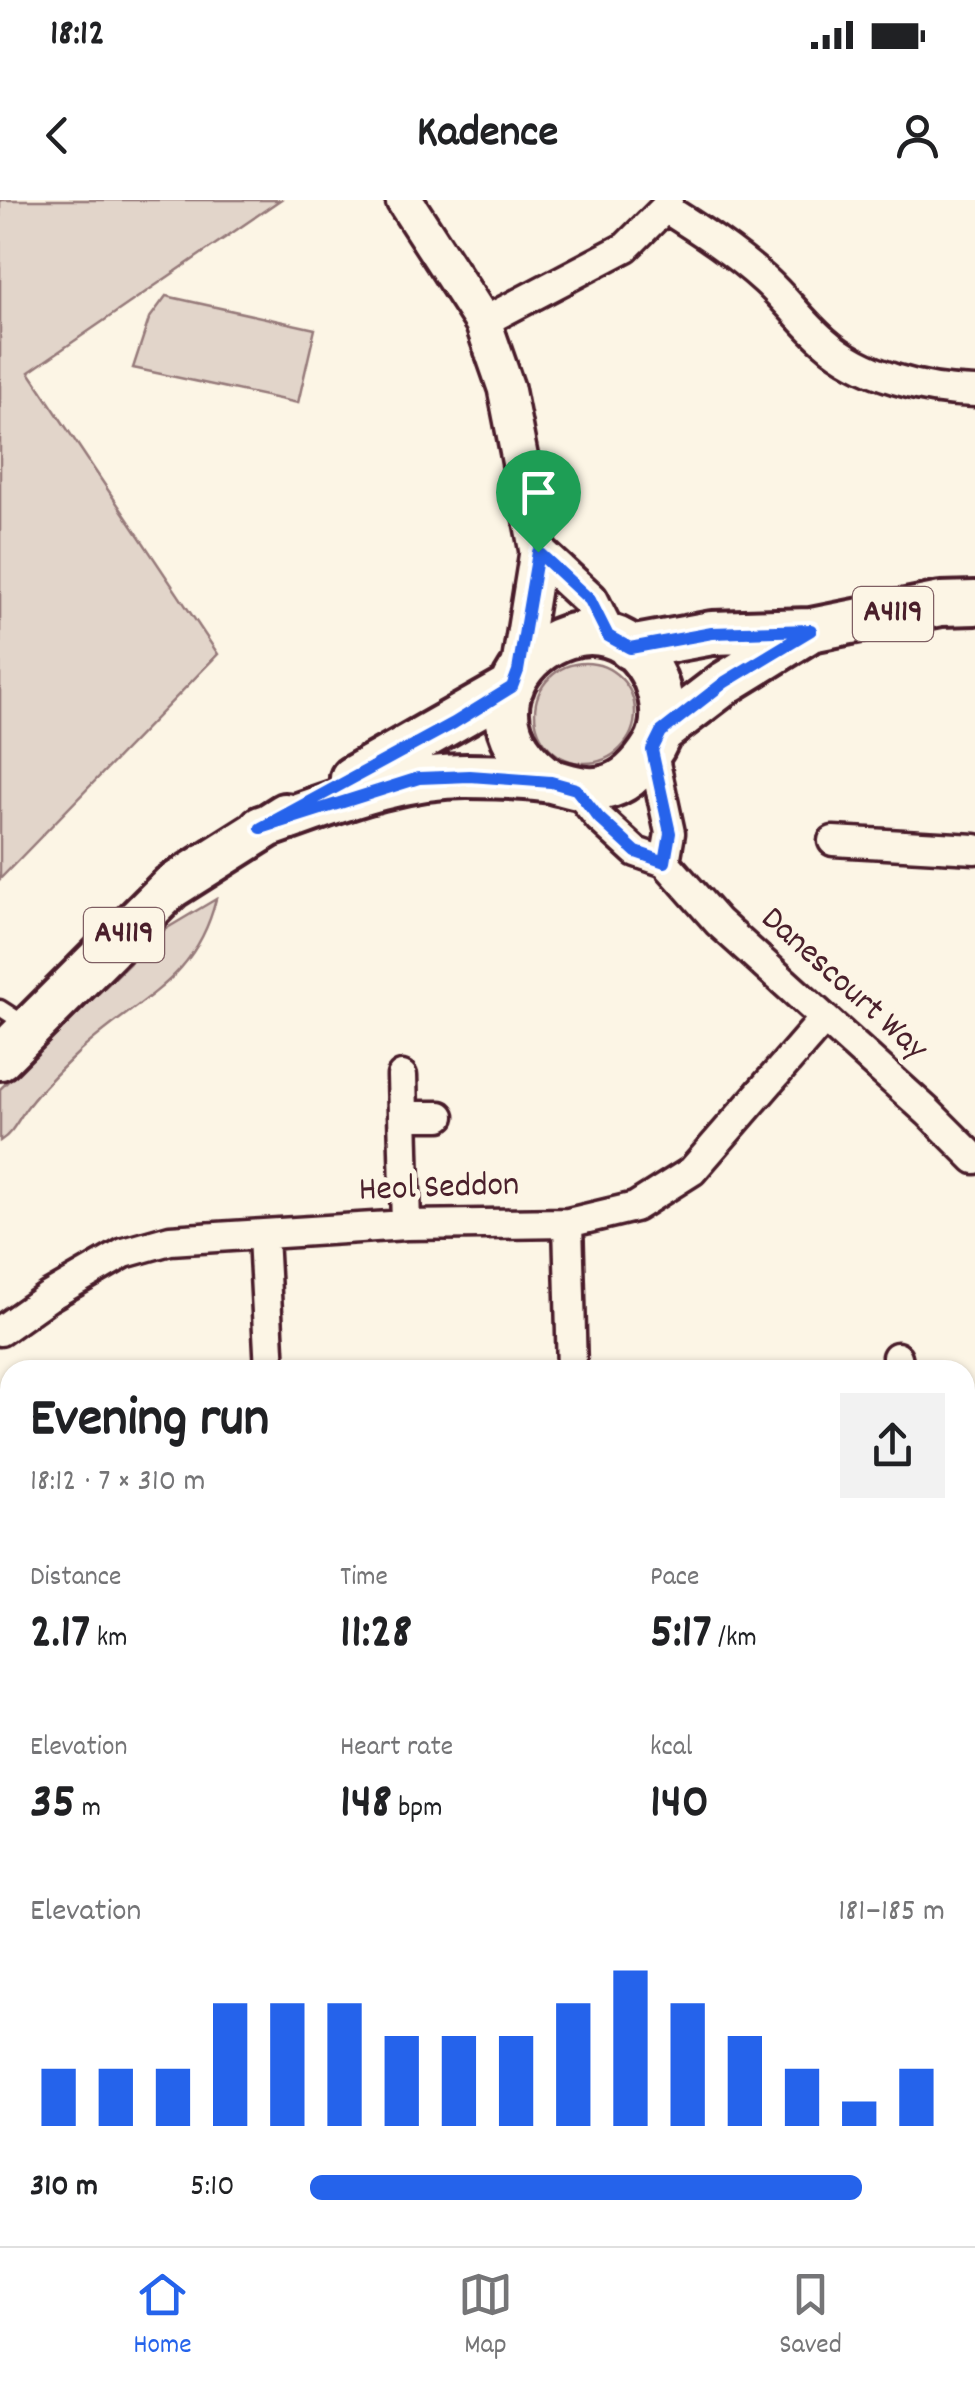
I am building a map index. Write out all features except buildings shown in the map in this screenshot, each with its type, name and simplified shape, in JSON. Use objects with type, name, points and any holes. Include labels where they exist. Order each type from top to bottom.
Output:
[{"type":"main road","name":"A4119","points":[[0,1058],[16,1018],[171,887],[261,828],[454,723],[515,679],[536,652],[557,638],[582,633],[619,642],[712,633],[811,630],[942,604],[975,603]]},
{"type":"main road","name":"A4119","points":[[261,828],[419,778],[470,776],[605,788],[626,778],[645,761],[656,741],[725,682],[811,630]]},
{"type":"main road","points":[[619,642],[648,666],[658,688],[662,712],[656,741]]},
{"type":"main road","points":[[515,679],[508,721],[515,745],[530,767],[563,785]]},
{"type":"street","points":[[404,200],[483,322],[506,388],[538,552],[515,679]]},
{"type":"street","points":[[483,322],[626,247],[666,204],[767,282],[827,344],[890,380],[952,392],[975,392]]},
{"type":"street","points":[[538,552],[590,600],[619,642]]},
{"type":"street","points":[[656,741],[670,833],[665,862]]},
{"type":"street","name":"Danescourt Way","points":[[563,785],[636,852],[665,862],[718,922],[928,1112],[975,1160]]},
{"type":"street","points":[[833,841],[975,849]]},
{"type":"street","name":"Heol Seddon","points":[[0,1332],[48,1297],[124,1253],[170,1240],[406,1225],[568,1222],[635,1207],[692,1171],[824,1018]]},
{"type":"street","points":[[402,1076],[406,1225]]},
{"type":"street","points":[[403,1116],[440,1116]]},
{"type":"street","points":[[568,1222],[572,1360]]},
{"type":"street","points":[[263,1236],[269,1360]]},
{"type":"shaded area","points":[[0,200],[280,200],[29,372],[218,654],[0,879]]},
{"type":"shaded area","points":[[166,296],[315,329],[298,403],[133,368],[149,319]]},
{"type":"shaded area","points":[[585,663],[613,671],[627,685],[635,713],[627,741],[613,755],[585,763],[557,755],[543,741],[535,713],[543,685],[557,671]]},
{"type":"shaded area","points":[[216,899],[206,928],[178,972],[70,1061],[0,1141],[0,1089],[164,930]]},
{"type":"route","points":[[538,552],[590,600],[608,636],[630,648],[712,633],[811,630],[725,682],[661,732],[652,750],[670,833],[665,862],[636,852],[599,818],[576,789],[551,782],[470,776],[419,778],[261,828],[512,687],[538,552]]}]
